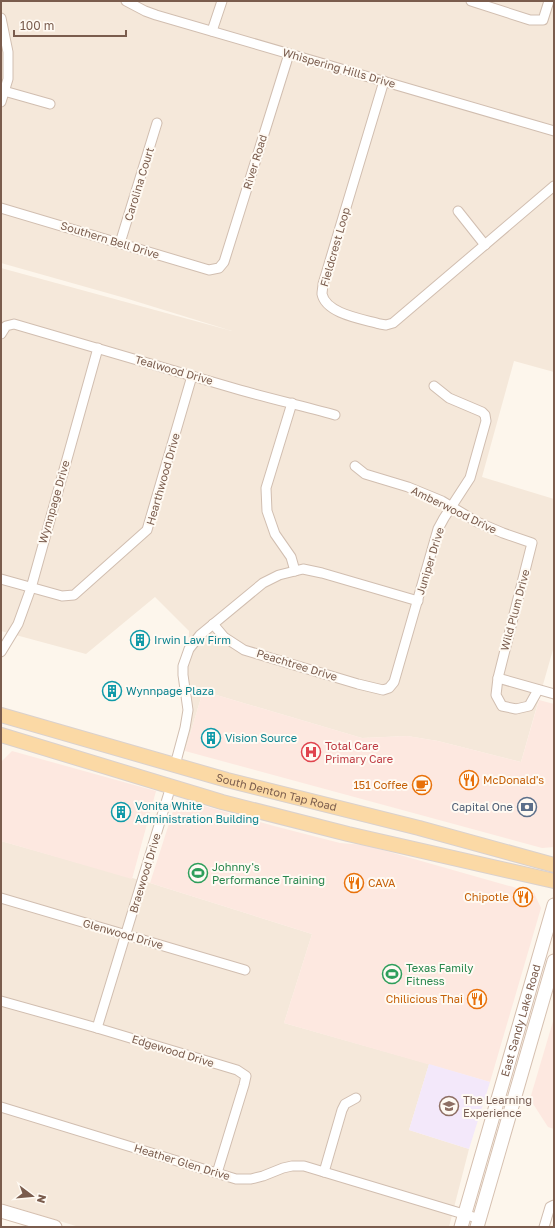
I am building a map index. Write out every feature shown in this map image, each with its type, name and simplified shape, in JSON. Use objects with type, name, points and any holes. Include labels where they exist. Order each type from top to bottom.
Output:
[{"type":"main road","name":"South Denton Tap Road","points":[[1,714],[227,780],[419,828],[554,865]]},
{"type":"main road","name":"South Denton Tap Road","points":[[1,735],[222,802],[342,833],[554,881]]},
{"type":"main road","points":[[170,786],[175,765]]},
{"type":"main road","points":[[412,849],[419,828]]},
{"type":"main road","name":"East Sandy Lake Road","points":[[463,1221],[554,905]]},
{"type":"main road","name":"East Sandy Lake Road","points":[[478,1223],[554,961]]},
{"type":"main road","points":[[530,990],[534,1006],[530,1023],[533,1033]]},
{"type":"main road","points":[[504,1079],[519,1083]]},
{"type":"main road","points":[[1,1211],[25,1223],[55,1227]]},
{"type":"street","name":"Whispering Hills Drive","points":[[126,1],[156,15],[554,131]]},
{"type":"street","points":[[212,31],[222,1]]},
{"type":"street","points":[[471,1],[530,20],[543,20],[549,1]]},
{"type":"street","points":[[1,18],[8,52],[8,79],[1,102]]},
{"type":"street","name":"River Road","points":[[219,268],[224,262],[289,54]]},
{"type":"street","name":"Fieldcrest Loop","points":[[384,82],[323,284],[322,294],[325,301],[335,310],[380,324],[386,325],[393,323],[554,186]]},
{"type":"street","points":[[4,91],[50,104]]},
{"type":"street","name":"Carolina Court","points":[[120,244],[157,123]]},
{"type":"street","name":"Southern Bell Drive","points":[[1,208],[209,270],[219,268]]},
{"type":"street","points":[[458,211],[485,245]]},
{"type":"street","name":"Tealwood Drive","points":[[1,334],[6,326],[14,324],[277,400],[292,402],[335,416]]},
{"type":"street","name":"Wynnpage Drive","points":[[1,652],[18,624],[31,588],[98,348]]},
{"type":"street","name":"Hearthwood Drive","points":[[1,579],[62,596],[74,595],[147,530],[192,376]]},
{"type":"street","name":"Juniper Drive","points":[[389,688],[394,682],[438,529],[470,478],[486,421],[485,415],[482,412],[449,398],[434,386]]},
{"type":"street","points":[[292,402],[266,488],[267,511],[275,534],[291,557],[294,571]]},
{"type":"street","name":"Amberwood Drive","points":[[355,466],[365,474],[408,487],[442,501],[451,508],[477,522],[532,543]]},
{"type":"street","name":"Wild Plum Drive","points":[[532,543],[498,678],[496,695],[502,706],[516,709],[529,706],[538,690]]},
{"type":"street","points":[[175,765],[186,728],[188,710],[183,666],[190,649],[200,635],[263,583],[279,575],[303,570],[322,573],[418,601]]},
{"type":"street","name":"Peachtree Drive","points":[[213,624],[224,637],[244,650],[358,684],[383,690],[389,688]]},
{"type":"street","points":[[498,678],[554,694]]},
{"type":"street","name":"Braewood Drive","points":[[97,1028],[170,786]]},
{"type":"street","name":"Glenwood Drive","points":[[1,898],[245,970]]},
{"type":"street","name":"Edgewood Drive","points":[[2,1004],[97,1028],[237,1070],[246,1076],[217,1173]]},
{"type":"street","points":[[324,1172],[342,1110],[346,1104],[356,1098]]},
{"type":"street","name":"Heather Glen Drive","points":[[1,1107],[236,1179],[251,1179],[292,1166],[312,1167],[463,1221],[478,1223]]},
{"type":"street","points":[[544,1227],[552,1206]]},
{"type":"shaded area","points":[[1,1],[554,1],[554,372],[514,361],[482,477],[554,499],[554,646],[521,762],[438,741],[407,736],[362,738],[203,691],[185,751],[189,631],[155,597],[86,654],[1,631],[1,268],[232,331],[125,298],[1,263]]},
{"type":"shaded area","points":[[203,691],[362,738],[407,736],[438,741],[521,762],[539,700],[554,704],[554,847],[542,848],[185,751]]},
{"type":"shaded area","points":[[12,751],[156,791],[132,879],[1,841],[1,762]]},
{"type":"shaded area","points":[[187,801],[340,843],[365,845],[534,893],[541,908],[490,1082],[284,1023],[312,934],[150,883],[174,808]]},
{"type":"shaded area","points":[[1,841],[150,883],[312,934],[284,1023],[429,1064],[409,1130],[469,1149],[449,1227],[79,1227],[1,1203]]},
{"type":"shaded area","points":[[554,1018],[554,1129],[548,1127],[530,1099]]},
{"type":"shaded area","name":"The Learning Experience","points":[[429,1064],[490,1082],[469,1149],[409,1130]]},
{"type":"place","name":"Irwin Law Firm","points":[[140,640]]},
{"type":"place","name":"Wynnpage Plaza","points":[[112,691]]},
{"type":"place","name":"Vision Source","points":[[211,738]]},
{"type":"place","name":"Total Care Primary Care","points":[[311,752]]},
{"type":"place","name":"McDonald's","points":[[469,780]]},
{"type":"place","name":"151 Coffee","points":[[422,785]]},
{"type":"place","name":"Capital One","points":[[527,807]]},
{"type":"place","name":"Vonita White Administration Building","points":[[121,812]]},
{"type":"place","name":"Johnny's Performance Training","points":[[198,873]]},
{"type":"place","name":"CAVA","points":[[354,883]]},
{"type":"place","name":"Chipotle","points":[[523,897]]},
{"type":"place","name":"Texas Family Fitness","points":[[392,974]]},
{"type":"place","name":"Chilicious Thai","points":[[477,999]]},
{"type":"place","name":"The Learning Experience","points":[[449,1106]]}]
